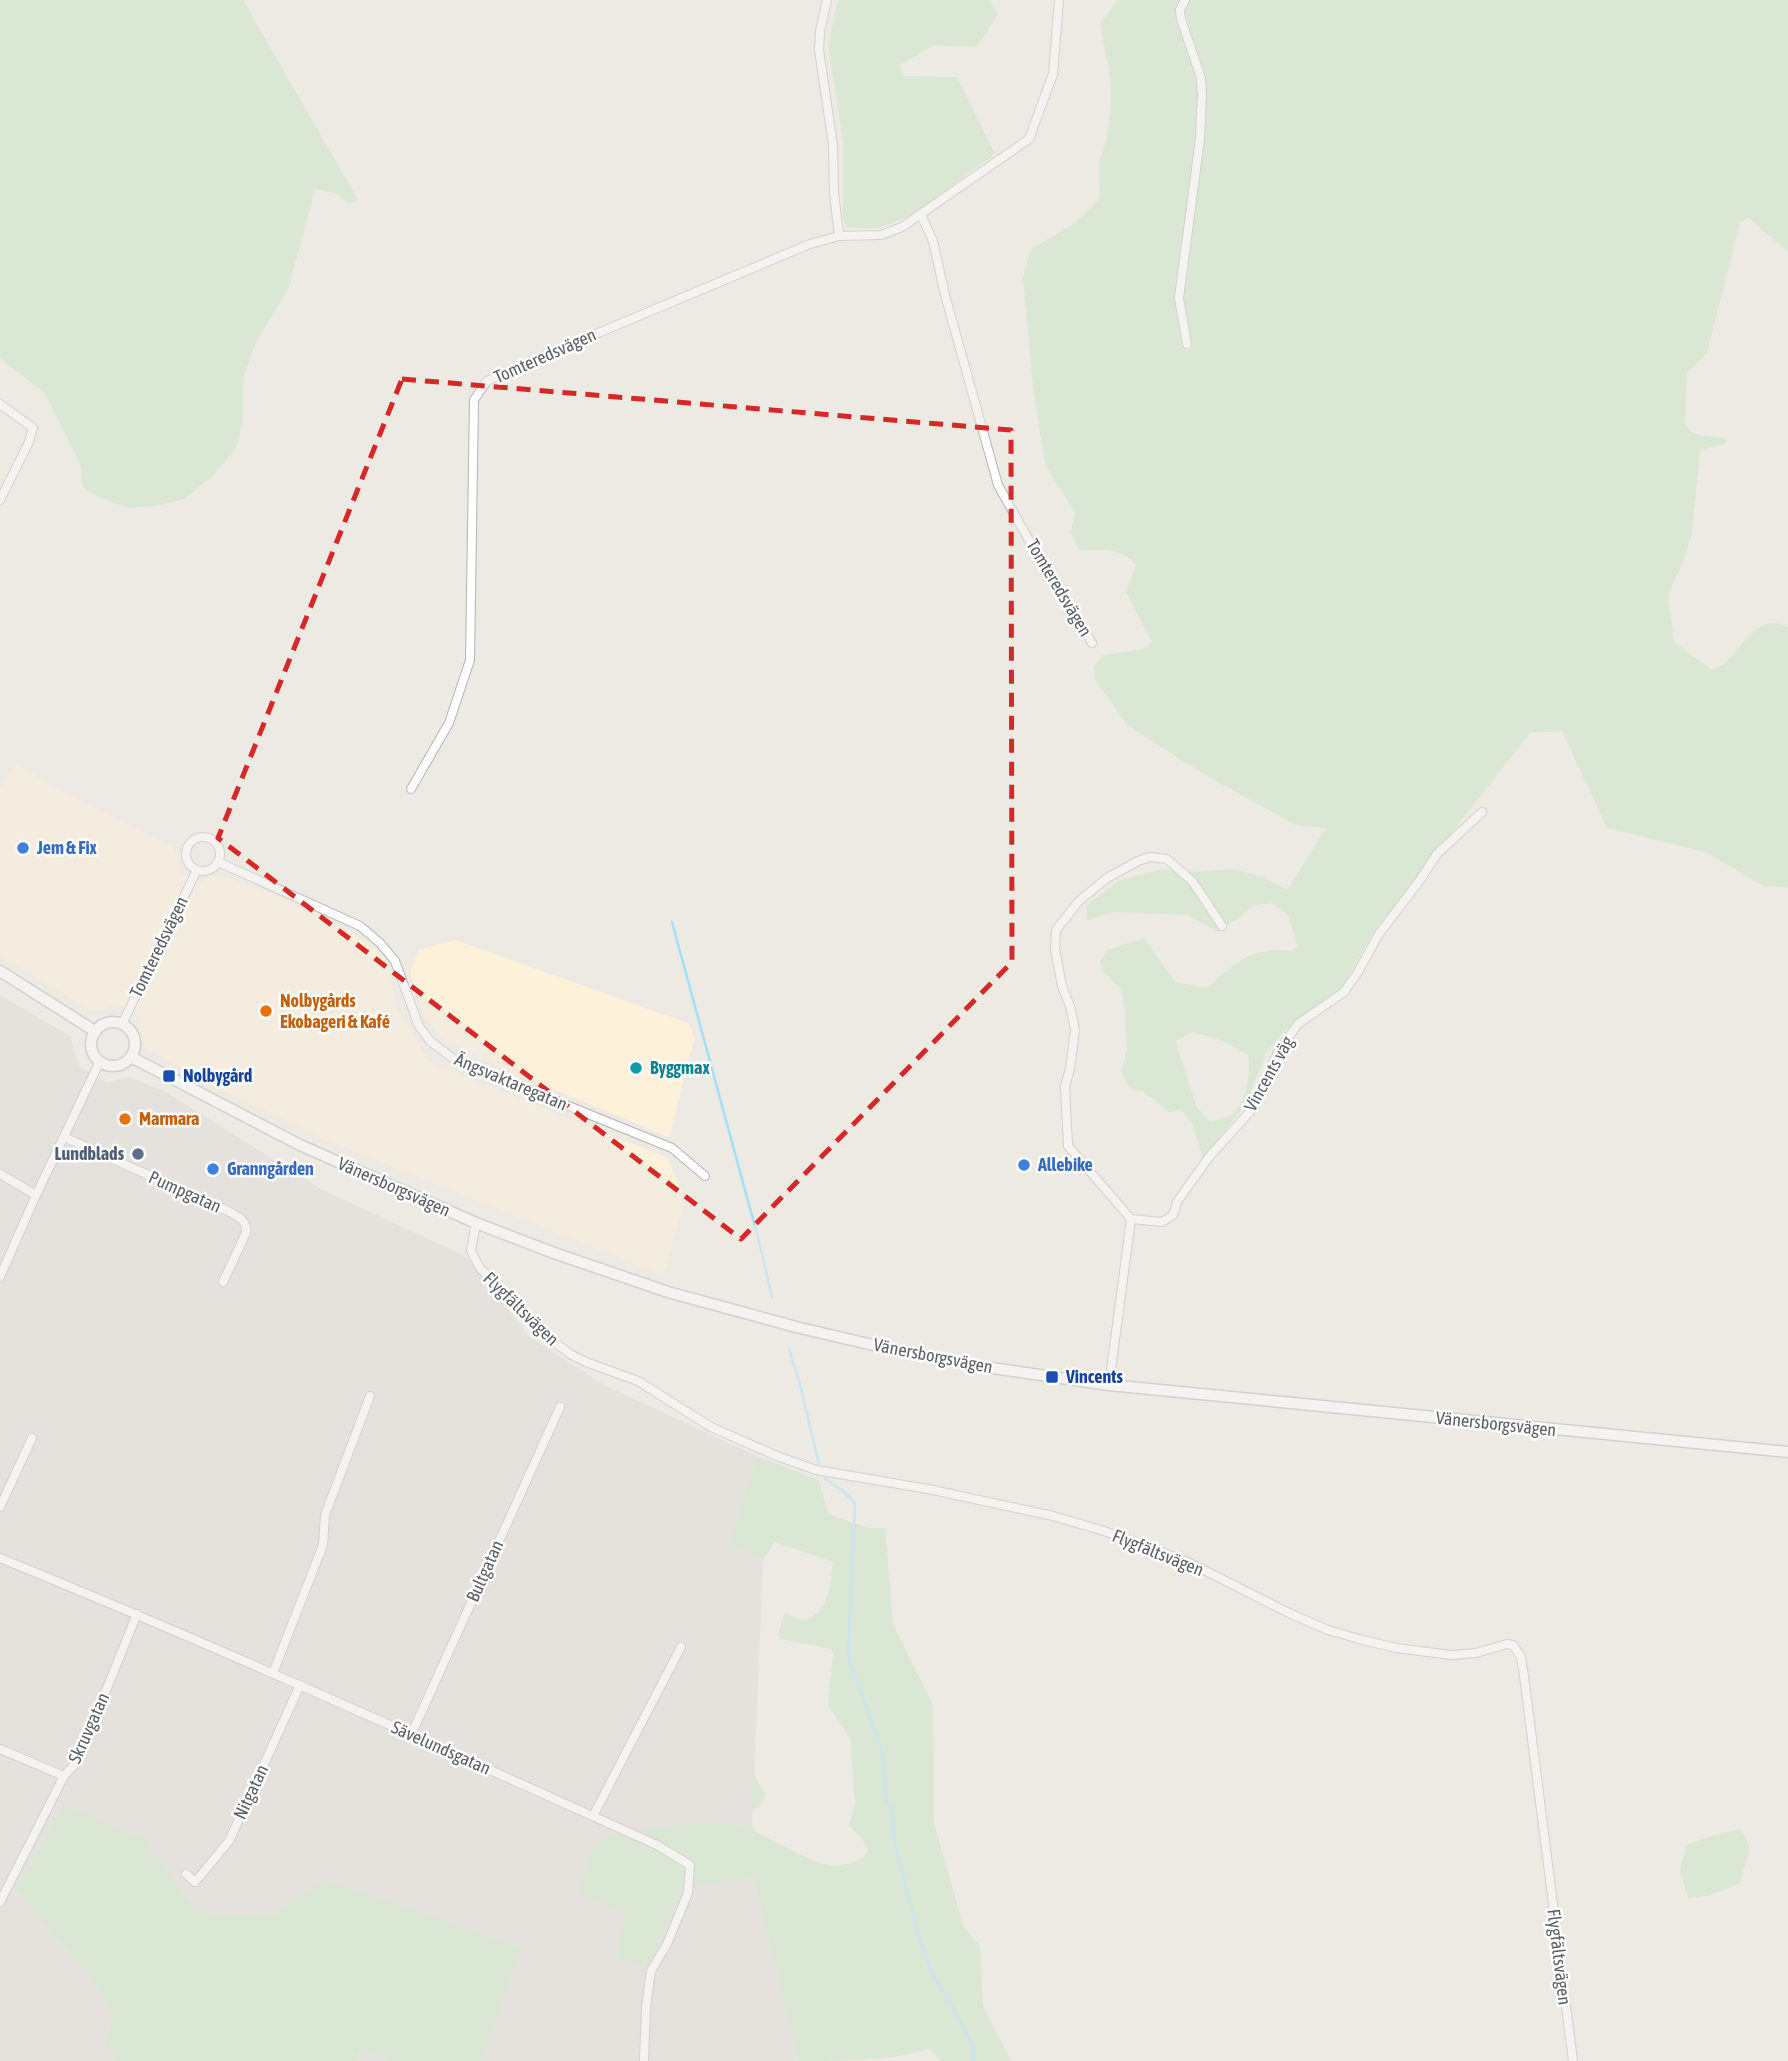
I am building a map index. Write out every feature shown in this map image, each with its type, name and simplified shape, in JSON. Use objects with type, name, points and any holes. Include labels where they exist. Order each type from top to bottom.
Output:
[{"type":"main road","points":[[0,971],[94,1033]]},
{"type":"main road","points":[[107,1023],[122,1024],[130,1030],[134,1038],[135,1048],[131,1057],[118,1065],[100,1061],[92,1048],[94,1033],[107,1023]]},
{"type":"main road","name":"Vänersborgsvägen","points":[[131,1057],[300,1145],[475,1223],[668,1292],[800,1328],[953,1361],[1109,1385],[1788,1452]]},
{"type":"street","points":[[827,0],[819,50],[833,145],[834,193],[839,236]]},
{"type":"street","name":"Tomteredsvägen","points":[[411,789],[449,723],[470,660],[474,400],[487,381],[810,244],[839,236],[881,235],[902,227],[921,215],[1029,139],[1053,74],[1059,0]]},
{"type":"street","points":[[1185,0],[1180,10],[1181,19],[1201,78],[1202,95],[1200,139],[1179,298],[1187,344]]},
{"type":"street","name":"Tomteredsvägen","points":[[921,215],[933,241],[945,295],[998,485],[1092,643]]},
{"type":"street","points":[[0,404],[33,428],[29,442],[0,500]]},
{"type":"street","name":"Vincents väg","points":[[1131,1219],[1162,1222],[1173,1215],[1177,1202],[1209,1157],[1255,1105],[1278,1052],[1298,1024],[1344,992],[1379,934],[1437,854],[1482,812]]},
{"type":"street","points":[[207,836],[216,842],[221,854],[218,862],[209,870],[197,870],[190,865],[186,854],[189,843],[197,837],[207,836]]},
{"type":"street","points":[[1109,1385],[1131,1219],[1068,1146],[1065,1086],[1075,1029],[1062,986],[1055,949],[1056,930],[1079,901],[1107,878],[1150,857],[1167,859],[1193,882],[1222,926]]},
{"type":"street","name":"Ängsvaktaregatan","points":[[218,862],[360,926],[380,943],[395,961],[419,1026],[430,1041],[455,1060],[672,1148],[705,1176]]},
{"type":"street","name":"Tomteredsvägen","points":[[122,1024],[197,870]]},
{"type":"street","points":[[0,1277],[100,1061]]},
{"type":"street","name":"Pumpgatan","points":[[64,1137],[244,1220],[246,1233],[223,1282]]},
{"type":"street","points":[[0,1174],[36,1195]]},
{"type":"street","name":"Flygfältsvägen","points":[[475,1223],[471,1251],[480,1268],[545,1335],[570,1354],[638,1381],[711,1427],[777,1457],[816,1470],[928,1489],[1080,1523],[1188,1562],[1289,1613],[1328,1630],[1359,1639],[1396,1648],[1451,1655],[1513,1645],[1521,1657],[1524,1676],[1573,2061]]},
{"type":"street","points":[[273,1673],[323,1545],[325,1515],[370,1396]]},
{"type":"street","name":"Bultgatan","points":[[411,1735],[560,1407]]},
{"type":"street","points":[[0,1507],[32,1438]]},
{"type":"street","name":"Sävelundsgatan","points":[[0,1558],[300,1685],[657,1845],[690,1865],[688,1893],[667,1944],[651,1971],[646,2007],[645,2061]]},
{"type":"street","name":"Skruvgatan","points":[[0,1749],[64,1776],[77,1762],[137,1614]]},
{"type":"street","points":[[593,1816],[681,1647]]},
{"type":"street","name":"Nitgatan","points":[[187,1874],[195,1882],[229,1841],[300,1685]]},
{"type":"street","points":[[0,1902],[64,1776]]},
{"type":"highlighted area","points":[[402,379],[1011,430],[1012,962],[741,1239],[218,838]]},
{"type":"shaded area","points":[[16,765],[171,846],[179,861],[180,873],[199,883],[222,875],[273,894],[354,935],[377,951],[387,962],[397,1007],[429,1062],[668,1158],[685,1202],[663,1275],[326,1140],[193,1076],[144,1047],[139,1016],[118,1005],[91,1011],[0,956],[0,788]]},
{"type":"shaded area","points":[[455,940],[690,1024],[694,1040],[669,1137],[484,1060],[442,1039],[424,1016],[410,971],[419,950]]},
{"type":"shaded area","points":[[0,995],[70,1036],[79,1066],[107,1082],[130,1077],[166,1092],[323,1190],[465,1256],[530,1337],[604,1385],[757,1456],[729,1542],[763,1560],[752,1825],[701,1822],[662,1829],[672,1910],[684,1886],[754,1879],[798,2061],[481,2061],[521,1948],[325,1879],[270,1917],[196,1912],[176,1885],[15,1889],[95,1983],[113,2015],[104,2043],[118,2061],[0,2061]]},
{"type":"shaded area","points":[[361,2049],[388,2061],[357,2061]]},
{"type":"green space","points":[[0,0],[243,0],[358,200],[349,204],[336,193],[315,189],[289,287],[255,344],[244,376],[242,427],[235,449],[213,476],[184,499],[156,506],[129,508],[100,498],[82,487],[81,466],[45,394],[0,358]]},
{"type":"green space","points":[[838,0],[989,0],[998,14],[977,47],[934,45],[900,65],[902,76],[957,77],[995,154],[913,214],[879,228],[848,228],[843,218],[843,142],[828,45]]},
{"type":"green space","points":[[1118,0],[1788,0],[1788,252],[1749,218],[1740,222],[1707,353],[1687,373],[1685,424],[1690,431],[1698,435],[1726,438],[1727,443],[1700,450],[1692,533],[1683,563],[1668,594],[1674,642],[1712,670],[1730,658],[1759,628],[1777,623],[1788,627],[1788,887],[1763,886],[1706,852],[1607,828],[1562,731],[1530,733],[1374,932],[1337,996],[1288,1027],[1266,1053],[1247,1102],[1203,1159],[1191,1121],[1181,1110],[1169,1112],[1143,1091],[1130,1089],[1121,1072],[1127,1050],[1121,989],[1104,973],[1100,962],[1107,950],[1144,938],[1175,982],[1207,988],[1237,963],[1255,954],[1293,951],[1297,946],[1288,915],[1272,903],[1255,905],[1219,932],[1187,915],[1115,912],[1087,920],[1087,905],[1120,880],[1163,869],[1195,872],[1233,869],[1263,877],[1287,890],[1326,828],[1296,825],[1205,775],[1127,725],[1095,680],[1094,666],[1103,655],[1144,649],[1152,642],[1126,592],[1136,565],[1117,552],[1079,550],[1071,533],[1075,512],[1045,465],[1033,386],[1023,277],[1031,249],[1075,223],[1100,198],[1099,161],[1106,141],[1111,108],[1111,82],[1100,23]],"holes":[[[1192,1032],[1223,1041],[1248,1055],[1248,1078],[1237,1109],[1230,1115],[1210,1122],[1196,1106],[1176,1041]]]},
{"type":"green space","points":[[757,1456],[819,1480],[828,1514],[869,1528],[885,1528],[893,1624],[933,1705],[934,1823],[964,1928],[980,1946],[983,2006],[1011,2061],[942,2061],[929,2049],[882,2058],[798,2061],[754,1879],[684,1886],[648,1966],[617,1958],[625,1913],[579,1892],[594,1848],[610,1835],[701,1822],[752,1825],[756,1832],[828,1865],[855,1862],[868,1851],[863,1840],[849,1826],[855,1803],[850,1738],[829,1707],[832,1649],[780,1639],[778,1635],[784,1614],[806,1619],[821,1608],[829,1591],[833,1562],[775,1542],[763,1560],[729,1542]]},
{"type":"green space","points":[[753,1773],[765,1794],[762,1803],[751,1814]]},
{"type":"green space","points":[[63,1805],[145,1840],[197,1912],[270,1917],[325,1879],[522,1948],[481,2061],[388,2061],[361,2049],[356,2061],[118,2061],[104,2044],[113,2015],[95,1983],[15,1889]]},
{"type":"green space","points":[[1740,1829],[1749,1850],[1741,1883],[1708,1896],[1688,1898],[1680,1871],[1686,1845]]},
{"type":"waterway","points":[[672,922],[772,1298]]},
{"type":"waterway","points":[[789,1349],[819,1464]]},
{"type":"waterway","points":[[825,1478],[855,1503],[848,1657],[883,1753],[886,1799],[892,1808],[894,1840],[918,1934],[932,1973],[973,2046],[973,2061]]},
{"type":"place","name":"Jem & Fix","points":[[23,848]]},
{"type":"place","name":"Nolbygårds Ekobageri & Kafé","points":[[266,1011]]},
{"type":"place","name":"Byggmax","points":[[636,1068]]},
{"type":"place","name":"Nolbygård","points":[[169,1076]]},
{"type":"place","name":"Marmara","points":[[125,1119]]},
{"type":"place","name":"Lundblads","points":[[138,1154]]},
{"type":"place","name":"Allebike","points":[[1024,1165]]},
{"type":"place","name":"Granngården","points":[[213,1169]]},
{"type":"place","name":"Vincents","points":[[1052,1377]]}]
